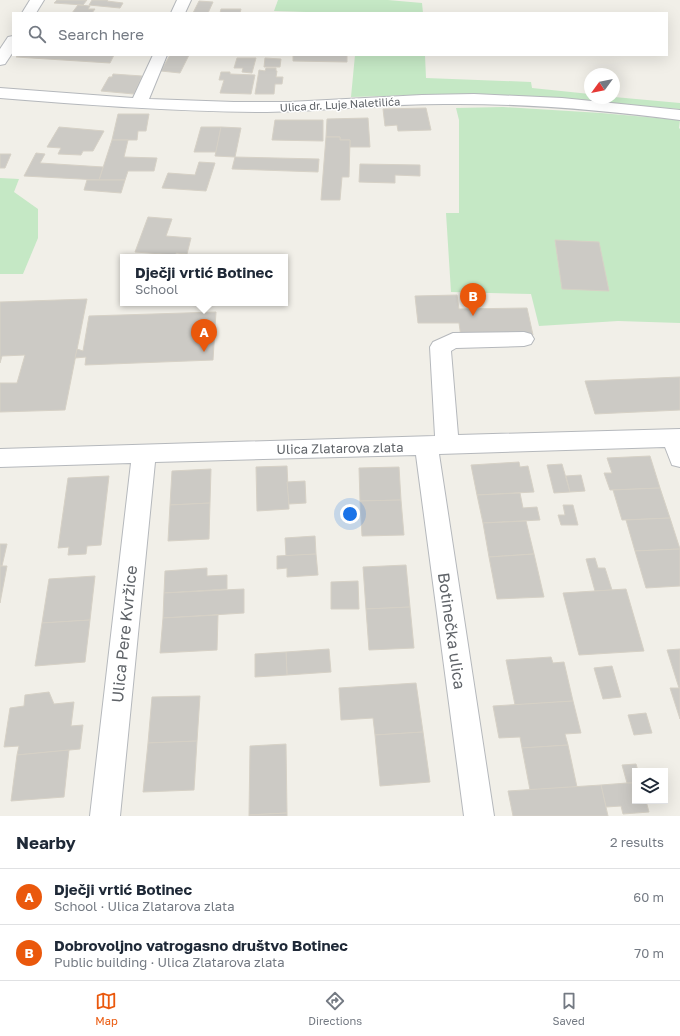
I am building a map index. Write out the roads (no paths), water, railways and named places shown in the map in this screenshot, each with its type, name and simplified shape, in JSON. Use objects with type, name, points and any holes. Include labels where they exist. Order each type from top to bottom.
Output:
[{"type":"street","points":[[30,12],[37,0]]},
{"type":"street","points":[[178,12],[184,0]]},
{"type":"street","points":[[0,61],[12,42]]},
{"type":"street","points":[[139,102],[160,56]]},
{"type":"street","name":"Ulica dr. Luje Naletilića","points":[[0,93],[139,102],[264,107],[446,99],[491,100],[680,114]]},
{"type":"street","name":"Botinečka ulica","points":[[479,816],[436,445],[440,347],[452,341],[524,339]]},
{"type":"street","name":"Ulica Zlatarova zlata","points":[[0,458],[144,452],[436,445],[678,445]]},
{"type":"street","name":"Ulica Pere Kvržice","points":[[104,816],[144,452]]},
{"type":"place","name":"Dobrovoljno vatrogasno društvo Botinec","points":[[473,316]]},
{"type":"place","name":"Dječji vrtić Botinec","points":[[204,352]]}]
